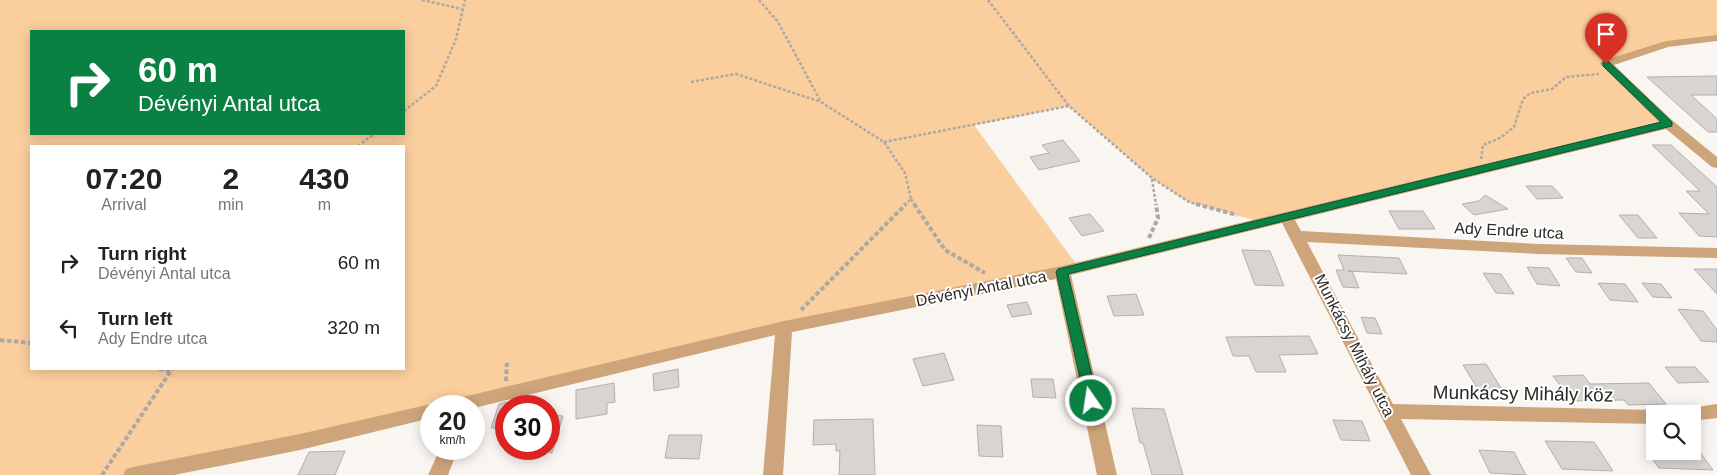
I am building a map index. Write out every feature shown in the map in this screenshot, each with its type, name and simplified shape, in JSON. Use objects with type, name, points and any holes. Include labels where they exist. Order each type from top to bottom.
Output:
[{"type":"street","points":[[1717,38],[1666,44],[1606,64],[1668,124],[1717,164]]},
{"type":"street","name":"Dévényi Antal utca","points":[[485,399],[784,327],[1062,272],[1668,124]]},
{"type":"street","name":"Munkácsy Mihály utca","points":[[1286,216],[1299,236],[1421,475]]},
{"type":"street","name":"Ady Endre utca","points":[[1299,236],[1539,249],[1717,253]]},
{"type":"street","points":[[1062,272],[1107,475]]},
{"type":"street","points":[[773,475],[784,327]]},
{"type":"street","name":"Munkácsy Mihály köz","points":[[1389,411],[1646,417]]},
{"type":"street","points":[[1701,413],[1717,411]]},
{"type":"street","points":[[133,475],[300,442],[420,414]]},
{"type":"street","points":[[438,475],[444,460]]},
{"type":"path","points":[[422,0],[462,9]]},
{"type":"path","points":[[405,109],[436,86],[456,39],[465,0]]},
{"type":"path","points":[[759,0],[778,22],[822,102]]},
{"type":"path","points":[[988,0],[1069,106],[1152,178],[1189,202],[1262,222]]},
{"type":"path","points":[[1478,169],[1482,145],[1500,138],[1514,127],[1523,98],[1531,93],[1552,89],[1566,77],[1594,75],[1611,69]]},
{"type":"path","points":[[691,82],[736,74],[822,102],[884,142],[905,173],[911,200],[945,250],[1002,284]]},
{"type":"path","points":[[884,142],[1069,106]]},
{"type":"path","points":[[359,145],[373,135]]},
{"type":"path","points":[[1144,252],[1158,218],[1152,178]]},
{"type":"path","points":[[784,327],[911,200]]},
{"type":"path","points":[[0,340],[30,343]]},
{"type":"path","points":[[102,475],[171,370]]},
{"type":"shaded area","points":[[0,0],[1717,0],[1717,38],[1666,44],[1606,64],[1668,124],[1261,222],[1189,202],[1152,178],[1069,106],[974,125],[1079,268],[784,327],[485,398],[485,395],[420,395],[420,413],[130,475],[0,475]]},
{"type":"building","points":[[1717,76],[1717,95],[1691,95],[1717,119],[1717,132],[1708,132],[1647,77]]},
{"type":"building","points":[[1063,140],[1080,161],[1039,170],[1030,157],[1049,153],[1042,145]]},
{"type":"building","points":[[1652,145],[1671,145],[1717,187],[1717,237],[1699,236],[1679,213],[1709,214],[1686,191],[1700,191]]},
{"type":"building","points":[[1526,186],[1552,186],[1563,198],[1537,199]]},
{"type":"building","points":[[1485,195],[1508,209],[1474,215],[1462,204],[1479,201]]},
{"type":"building","points":[[1389,211],[1423,211],[1435,229],[1399,229]]},
{"type":"building","points":[[1090,214],[1104,231],[1082,236],[1069,218]]},
{"type":"building","points":[[1619,215],[1638,215],[1657,238],[1638,238]]},
{"type":"building","points":[[1242,250],[1270,251],[1284,286],[1255,285]]},
{"type":"building","points":[[1338,255],[1399,258],[1407,274],[1352,271],[1359,288],[1343,287],[1336,270],[1344,270]]},
{"type":"building","points":[[1566,258],[1582,258],[1592,273],[1576,272]]},
{"type":"building","points":[[1527,267],[1549,268],[1560,286],[1537,284]]},
{"type":"building","points":[[1694,269],[1717,269],[1717,294]]},
{"type":"building","points":[[1483,273],[1501,274],[1514,294],[1496,293]]},
{"type":"building","points":[[1598,283],[1625,284],[1638,302],[1610,300]]},
{"type":"building","points":[[1642,283],[1661,284],[1672,298],[1653,297]]},
{"type":"building","points":[[1136,294],[1144,315],[1114,316],[1107,296]]},
{"type":"building","points":[[1027,302],[1032,314],[1012,317],[1007,305]]},
{"type":"building","points":[[1678,309],[1703,311],[1717,330],[1717,342],[1701,341]]},
{"type":"building","points":[[1361,317],[1375,318],[1382,334],[1367,333]]},
{"type":"building","points":[[1309,336],[1318,354],[1279,355],[1286,372],[1256,372],[1249,356],[1233,356],[1226,337]]},
{"type":"building","points":[[944,353],[954,380],[923,386],[913,359]]},
{"type":"building","points":[[1486,364],[1503,391],[1479,391],[1463,365]]},
{"type":"building","points":[[1665,367],[1695,367],[1709,382],[1678,383]]},
{"type":"building","points":[[678,369],[679,387],[654,391],[653,374]]},
{"type":"building","points":[[1583,375],[1590,384],[1649,383],[1666,404],[1628,405],[1624,400],[1572,401],[1553,376]]},
{"type":"building","points":[[1031,379],[1053,379],[1056,398],[1033,397]]},
{"type":"building","points":[[614,383],[615,402],[607,403],[607,414],[576,419],[576,390]]},
{"type":"building","points":[[1132,408],[1164,409],[1183,475],[1152,475],[1143,443],[1140,443]]},
{"type":"building","points":[[495,416],[495,428],[491,428]]},
{"type":"building","points":[[873,419],[875,475],[839,475],[840,451],[836,451],[836,444],[813,445],[814,420]]},
{"type":"building","points":[[1333,420],[1362,421],[1370,441],[1341,440]]},
{"type":"building","points":[[977,425],[1001,426],[1003,457],[979,456]]},
{"type":"building","points":[[669,435],[702,435],[699,459],[665,458]]},
{"type":"building","points":[[1545,441],[1594,442],[1613,471],[1562,469]]},
{"type":"building","points":[[1479,450],[1514,452],[1526,475],[1490,473]]},
{"type":"building","points":[[345,451],[335,475],[298,475],[309,452]]},
{"type":"building","points":[[1701,454],[1713,470],[1659,468],[1653,460],[1701,460]]},
{"type":"route","points":[[1091,401],[1062,272],[1526,157],[1668,124],[1606,64]]}]
